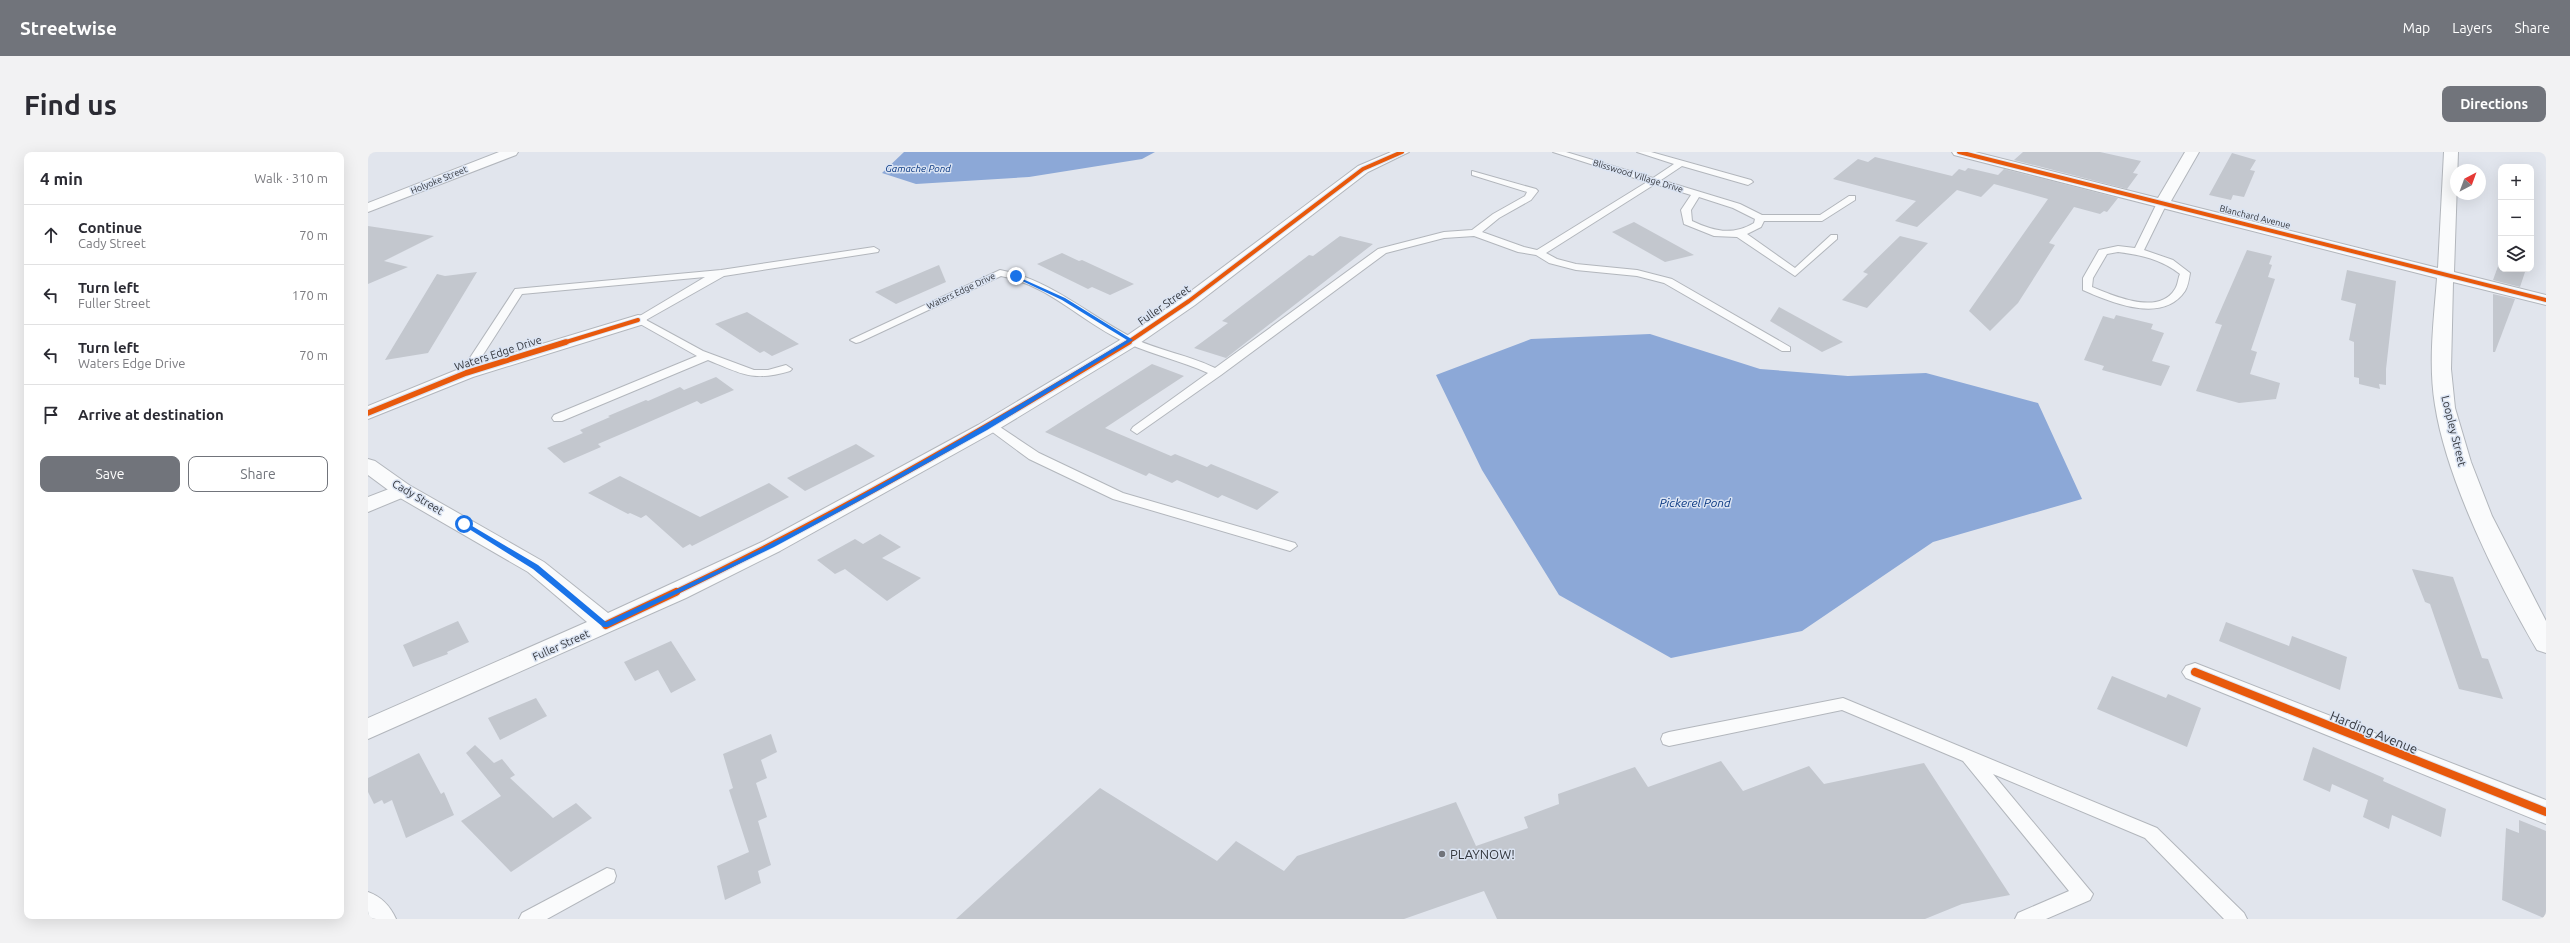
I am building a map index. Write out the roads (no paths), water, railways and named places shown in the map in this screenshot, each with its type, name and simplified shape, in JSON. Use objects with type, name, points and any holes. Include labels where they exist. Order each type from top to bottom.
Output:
[{"type":"street","name":"Holyoke Street","points":[[368,208],[511,152]]},
{"type":"street","name":"Fuller Street","points":[[368,729],[606,625],[772,546],[990,425],[1131,340],[1189,301],[1363,169],[1402,152]]},
{"type":"street","name":"Blanchard Avenue","points":[[1959,152],[2546,300]]},
{"type":"street","points":[[2162,203],[2192,152]]},
{"type":"street","name":"Loopley Street","points":[[2451,152],[2451,182],[2442,318],[2444,401],[2457,450],[2474,501],[2546,644]]},
{"type":"street","name":"Waters Edge Drive","points":[[368,414],[466,373],[638,320]]},
{"type":"street","name":"Cady Street","points":[[368,465],[402,490],[536,567],[606,625]]},
{"type":"street","points":[[368,505],[402,490]]},
{"type":"street","name":"Harding Avenue","points":[[2195,672],[2546,812]]},
{"type":"street","points":[[368,905],[381,919]]},
{"type":"lane","name":"Blisswood Village Drive","points":[[1557,152],[1653,180],[1750,211],[1760,218],[1758,225],[1740,234],[1729,236],[1705,232],[1687,222],[1686,210],[1696,194]]},
{"type":"lane","points":[[1641,152],[1748,182]]},
{"type":"lane","points":[[1539,253],[1591,222],[1681,163]]},
{"type":"lane","points":[[1475,173],[1533,191],[1528,198],[1496,216],[1475,233]]},
{"type":"lane","points":[[1760,218],[1822,218],[1852,198]]},
{"type":"lane","points":[[2138,252],[2162,203]]},
{"type":"lane","points":[[1137,430],[1382,251],[1444,235],[1475,233],[1522,250],[1539,253],[1553,261],[1576,267],[1637,273],[1668,281],[1786,349]]},
{"type":"lane","points":[[1740,234],[1795,273],[1834,236]]},
{"type":"lane","points":[[2118,249],[2138,252],[2170,261],[2185,274],[2184,284],[2178,296],[2166,304],[2146,305],[2120,300],[2087,288],[2088,278],[2103,252],[2118,249]]},
{"type":"lane","points":[[466,373],[519,291],[721,273],[874,250]]},
{"type":"lane","points":[[638,320],[721,273]]},
{"type":"lane","name":"Waters Edge Drive","points":[[856,340],[1000,273],[1016,276],[1064,299],[1131,340],[1196,363],[1217,373]]},
{"type":"lane","points":[[638,320],[708,356],[753,374],[769,374],[786,369]]},
{"type":"lane","points":[[558,418],[708,356]]},
{"type":"lane","points":[[990,425],[1034,456],[1118,496],[1290,546]]},
{"type":"lane","points":[[1669,739],[1843,704],[2151,833],[2237,919]]},
{"type":"lane","points":[[1968,756],[2083,894],[2025,919]]},
{"type":"lane","points":[[529,919],[607,876]]},
{"type":"water","name":"Gamache Pond","points":[[904,152],[1155,152],[1142,159],[1029,177],[916,184],[882,173]]},
{"type":"water","name":"Pickerel Pond","points":[[1650,334],[1760,369],[1848,376],[1926,373],[2038,403],[2082,499],[1933,542],[1802,631],[1671,658],[1559,595],[1482,470],[1436,375],[1531,339]]},
{"type":"place","name":"PLAYNOW!","points":[[1442,854]]}]
